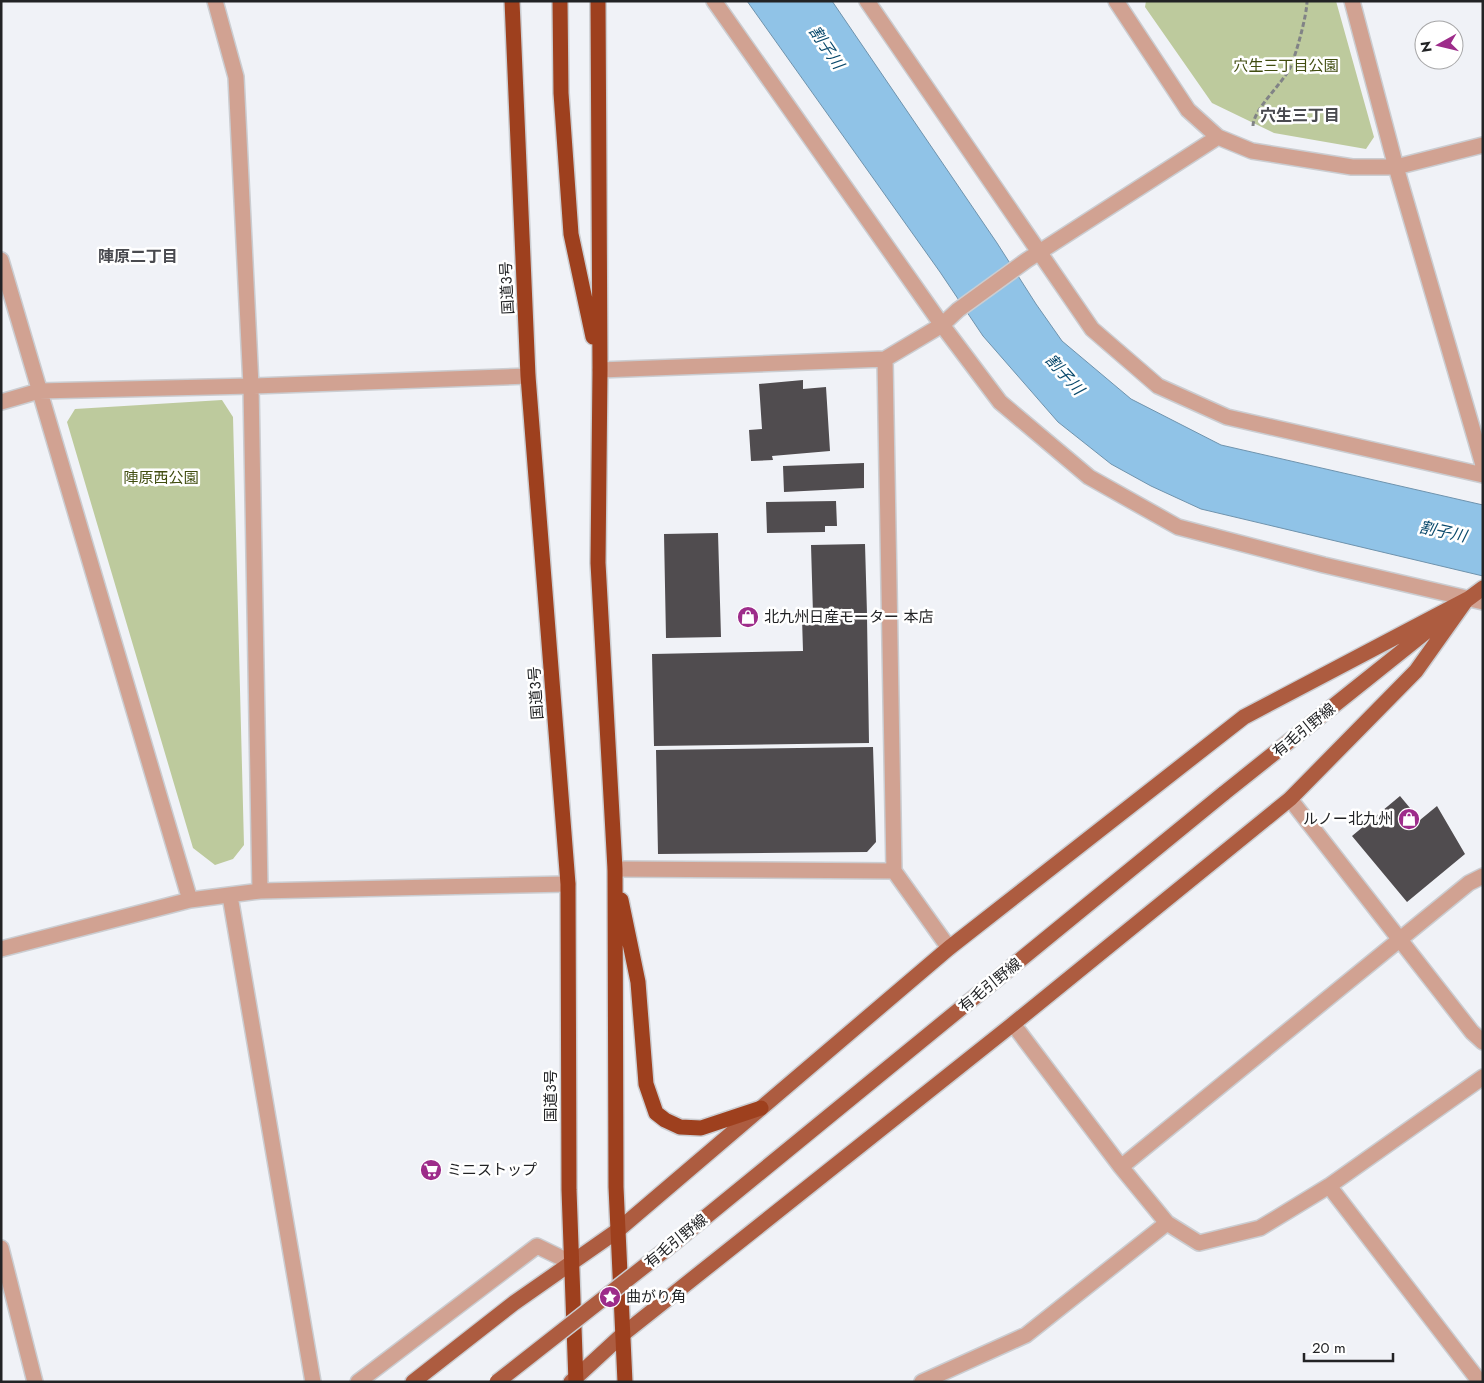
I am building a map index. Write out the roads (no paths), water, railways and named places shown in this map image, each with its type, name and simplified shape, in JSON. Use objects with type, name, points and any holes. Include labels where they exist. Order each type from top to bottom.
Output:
[{"type":"highway","name":"国道3号","points":[[512,1],[528,376],[568,884],[569,1190],[574,1381]]},
{"type":"highway","points":[[560,1],[561,93],[571,234],[600,370]]},
{"type":"highway","points":[[598,1],[600,370],[598,563],[615,869],[616,1187],[625,1382]]},
{"type":"highway","points":[[615,869],[638,982],[646,1084],[656,1114],[680,1127],[701,1128],[761,1108]]},
{"type":"main road","name":"有毛引野線","points":[[497,1382],[669,1247],[1223,794],[1475,600],[1483,588]]},
{"type":"main road","points":[[574,1381],[622,1335],[1013,1024],[1290,799],[1416,671],[1475,600]]},
{"type":"main road","points":[[413,1382],[514,1303],[617,1231],[949,948],[1244,717],[1475,600]]},
{"type":"street","points":[[215,1],[236,77],[251,386],[260,891]]},
{"type":"street","points":[[714,1],[942,325],[1000,402],[1089,477],[1178,527],[1475,600]]},
{"type":"street","points":[[867,1],[1092,329],[1158,386],[1227,417],[1483,475]]},
{"type":"street","points":[[1116,1],[1188,110],[1218,137],[1252,151],[1352,167],[1396,167],[1483,144]]},
{"type":"street","points":[[1352,1],[1396,167],[1483,465]]},
{"type":"street","points":[[600,370],[885,359],[942,325],[958,310],[1027,260],[1218,137]]},
{"type":"street","points":[[1,260],[190,900]]},
{"type":"street","points":[[885,359],[894,871],[949,948]]},
{"type":"street","points":[[1,402],[39,391],[251,386],[528,376]]},
{"type":"street","points":[[1290,799],[1472,1032],[1483,1042]]},
{"type":"street","points":[[615,869],[894,871]]},
{"type":"street","points":[[1121,1167],[1469,883],[1483,876]]},
{"type":"street","points":[[1,948],[190,900],[260,891],[568,884]]},
{"type":"street","points":[[230,896],[313,1382]]},
{"type":"street","points":[[1013,1024],[1121,1167],[1167,1223],[1199,1243],[1260,1228],[1329,1186],[1483,1077]]},
{"type":"street","points":[[1329,1186],[1480,1382]]},
{"type":"street","points":[[922,1382],[1026,1335],[1167,1223]]},
{"type":"street","points":[[358,1382],[537,1246],[572,1263]]},
{"type":"street","points":[[1,1248],[35,1382]]},
{"type":"water","name":"割子川","points":[[747,1],[832,1],[1062,341],[1131,399],[1221,445],[1483,505],[1483,576],[1201,509],[1151,486],[1111,464],[1058,422],[983,336],[940,272]]},
{"type":"place","name":"北九州日産モーター 本店","points":[[748,617]]},
{"type":"place","name":"ルノー北九州","points":[[1409,819]]},
{"type":"place","name":"ミニストップ","points":[[431,1170]]},
{"type":"place","name":"曲がり角","points":[[610,1297]]},
{"type":"district","name":"穴生三丁目","points":[[1300,115]]},
{"type":"district","name":"陣原二丁目","points":[[138,256]]},
{"type":"park label","name":"穴生三丁目公園","points":[[1286,66]]},
{"type":"park label","name":"陣原西公園","points":[[161,478]]}]
